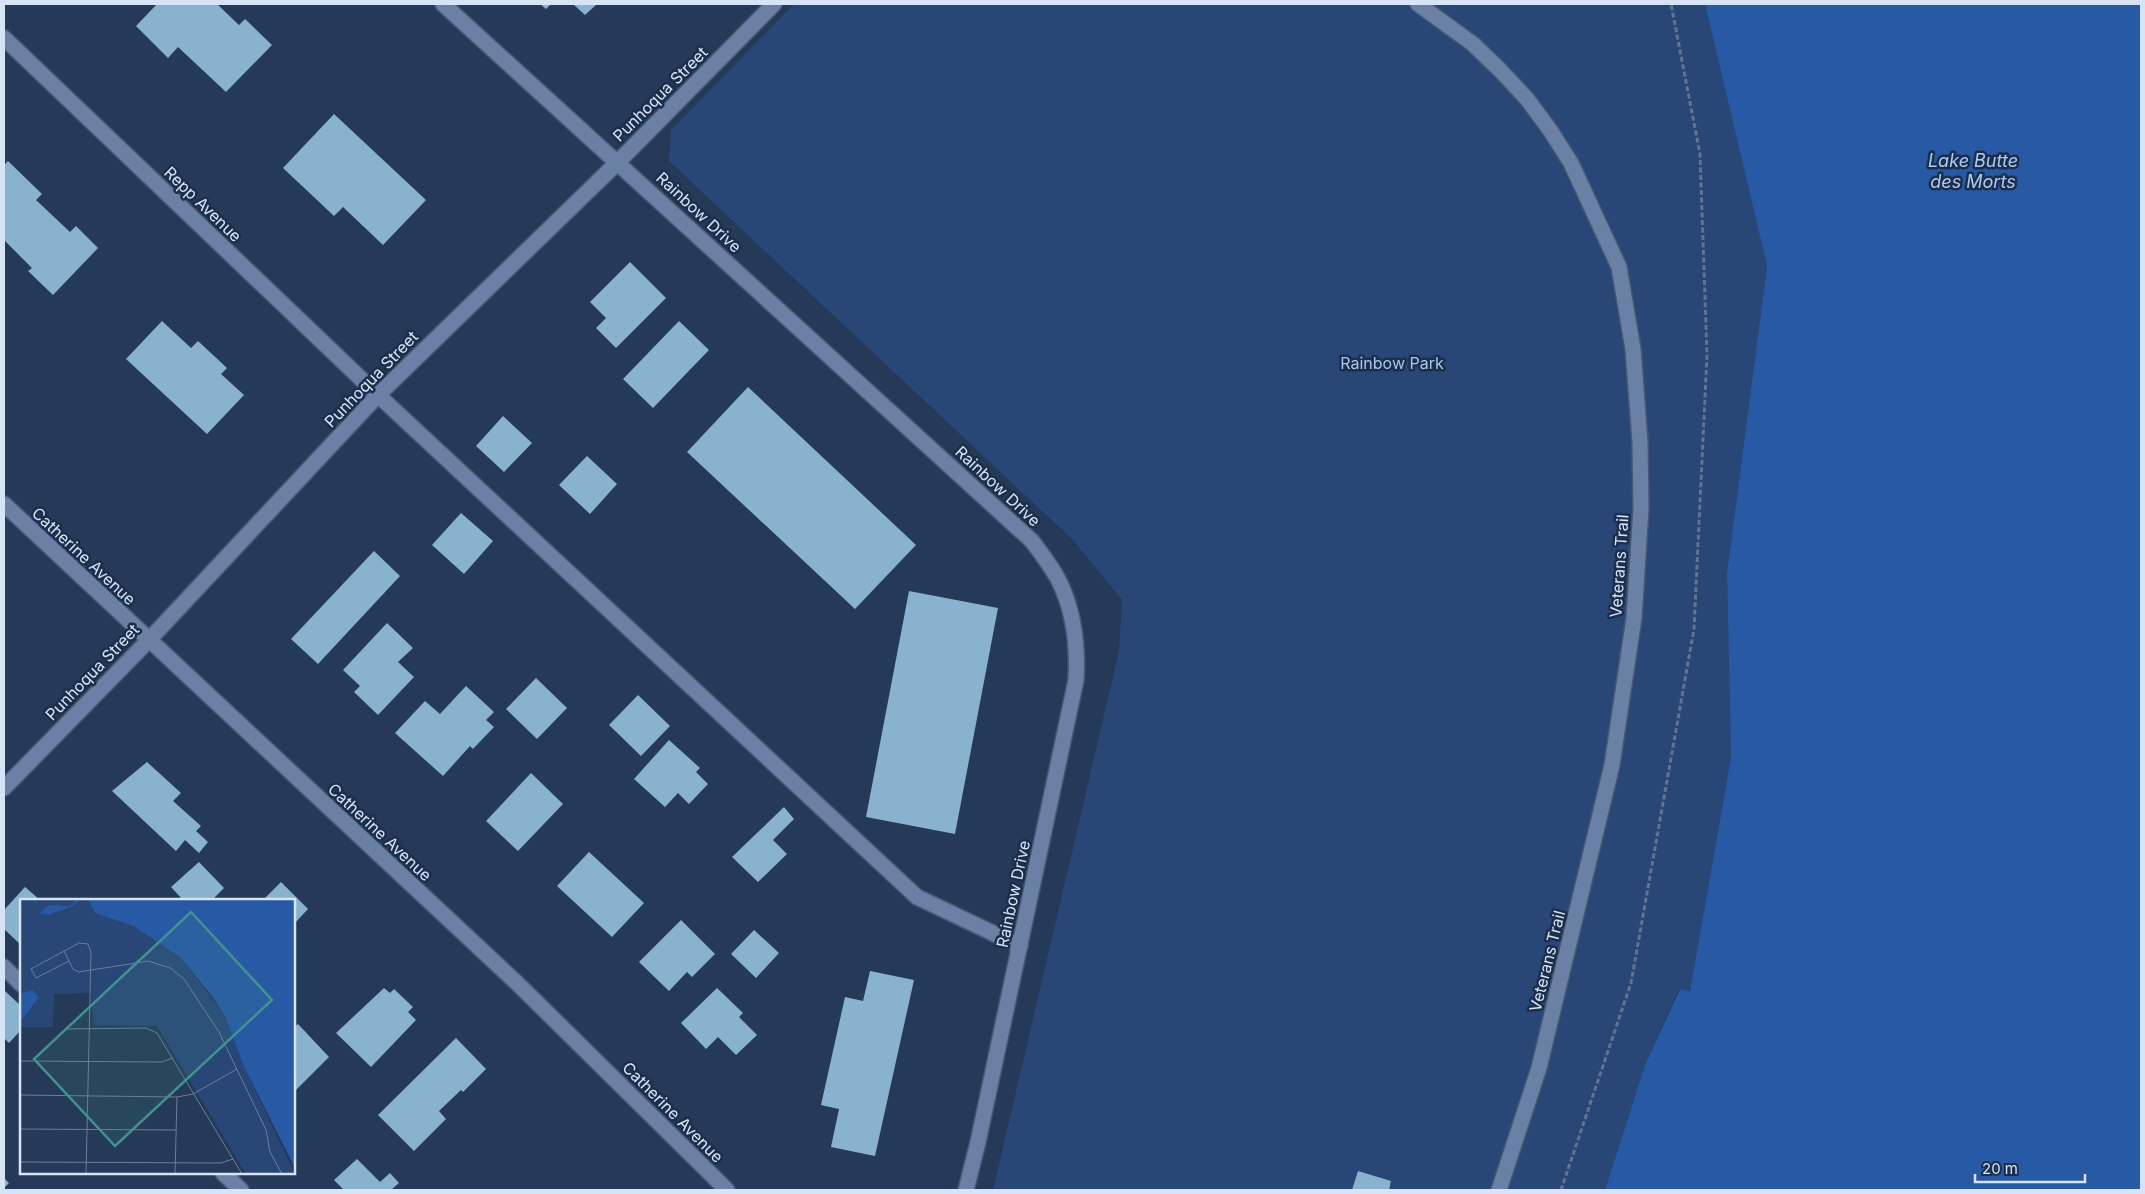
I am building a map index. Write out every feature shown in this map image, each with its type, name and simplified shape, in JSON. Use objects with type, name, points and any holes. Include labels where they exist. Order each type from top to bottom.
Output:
[{"type":"street","name":"Rainbow Drive","points":[[443,4],[1032,541],[1058,578],[1070,605],[1078,650],[1076,680],[966,1190]]},
{"type":"street","name":"Punhoqua Street","points":[[4,788],[148,640],[378,395],[618,162],[774,4]]},
{"type":"street","name":"Veterans Trail","points":[[1418,4],[1473,44],[1501,70],[1544,122],[1571,163],[1619,267],[1633,348],[1640,442],[1641,508],[1634,618],[1612,765],[1539,1068],[1499,1190]]},
{"type":"street","name":"Repp Avenue","points":[[4,38],[378,395],[917,897],[1020,946]]},
{"type":"street","name":"Catherine Avenue","points":[[4,504],[519,985],[727,1190]]},
{"type":"street","points":[[4,967],[20,983]]},
{"type":"street","points":[[224,1174],[241,1190]]},
{"type":"path","points":[[1561,1190],[1631,983],[1694,629],[1708,355],[1700,154],[1672,4]]},
{"type":"green space","name":"Rainbow Park","points":[[794,4],[1705,4],[1767,266],[1727,573],[1731,757],[1690,991],[1679,989],[1645,1065],[1605,1190],[993,1190],[1119,651],[1122,600],[1074,541],[669,161],[671,130]]},
{"type":"water","name":"Lake Butte des Morts","points":[[1705,4],[2141,4],[2141,1190],[1605,1190],[1645,1065],[1680,989],[1690,991],[1731,757],[1727,573],[1767,266]]},
{"type":"building","points":[[157,4],[217,4],[239,25],[245,19],[272,45],[226,92],[178,47],[168,58],[136,26]]},
{"type":"building","points":[[540,4],[551,4],[546,9]]},
{"type":"building","points":[[573,4],[597,4],[585,15]]},
{"type":"building","points":[[334,114],[426,200],[383,245],[343,207],[334,216],[283,168]]},
{"type":"building","points":[[8,161],[42,194],[36,200],[70,232],[76,226],[98,248],[53,295],[28,271],[32,268],[4,240],[4,165]]},
{"type":"building","points":[[630,262],[666,298],[616,348],[596,328],[606,318],[590,302]]},
{"type":"building","points":[[162,321],[191,348],[198,341],[227,368],[221,374],[244,395],[207,434],[126,359]]},
{"type":"building","points":[[679,321],[709,350],[653,408],[623,379]]},
{"type":"building","points":[[748,387],[916,545],[855,609],[687,452]]},
{"type":"building","points":[[503,416],[532,443],[504,472],[476,446]]},
{"type":"building","points":[[587,456],[617,484],[590,514],[559,485]]},
{"type":"building","points":[[461,513],[493,541],[464,574],[432,545]]},
{"type":"building","points":[[374,551],[400,576],[318,664],[291,639]]},
{"type":"building","points":[[909,591],[998,608],[955,834],[866,817]]},
{"type":"building","points":[[387,623],[413,648],[398,662],[414,677],[378,715],[354,692],[360,686],[343,670]]},
{"type":"building","points":[[536,678],[567,708],[537,739],[506,709]]},
{"type":"building","points":[[466,686],[494,712],[486,720],[494,727],[473,749],[470,746],[443,776],[395,733],[425,701],[440,714]]},
{"type":"building","points":[[638,695],[670,726],[641,756],[609,725]]},
{"type":"building","points":[[669,740],[700,768],[696,772],[708,784],[689,804],[678,793],[665,807],[634,779]]},
{"type":"building","points":[[147,762],[181,793],[173,801],[201,826],[196,831],[208,842],[199,853],[185,840],[176,851],[112,791]]},
{"type":"building","points":[[531,773],[563,804],[518,851],[486,821]]},
{"type":"building","points":[[784,807],[794,819],[773,840],[787,854],[758,882],[732,857]]},
{"type":"building","points":[[589,852],[644,903],[612,937],[557,886]]},
{"type":"building","points":[[199,862],[224,888],[213,899],[182,899],[171,887]]},
{"type":"building","points":[[281,882],[308,909],[295,923],[295,899],[264,899]]},
{"type":"building","points":[[25,887],[39,899],[20,899],[20,944],[4,929],[4,910]]},
{"type":"building","points":[[681,920],[715,954],[692,977],[687,972],[669,991],[639,962]]},
{"type":"building","points":[[754,930],[779,953],[756,978],[731,954]]},
{"type":"building","points":[[870,971],[914,980],[875,1156],[831,1147],[839,1109],[821,1105],[845,997],[863,1001]]},
{"type":"building","points":[[384,988],[390,993],[394,989],[413,1007],[408,1012],[416,1020],[371,1067],[336,1033]]},
{"type":"building","points":[[717,988],[743,1013],[739,1017],[757,1035],[736,1055],[718,1037],[706,1049],[681,1023]]},
{"type":"building","points":[[4,990],[20,1005],[20,1031],[9,1043],[4,1038]]},
{"type":"building","points":[[298,1024],[329,1057],[295,1091],[295,1026]]},
{"type":"building","points":[[456,1038],[486,1069],[463,1092],[461,1090],[439,1111],[446,1119],[414,1151],[378,1115]]},
{"type":"building","points":[[357,1159],[380,1182],[390,1173],[399,1183],[391,1190],[344,1190],[334,1180]]},
{"type":"building","points":[[1358,1171],[1391,1181],[1389,1190],[1352,1190]]},
{"type":"building","points":[[4,1178],[9,1183],[4,1188]]}]
